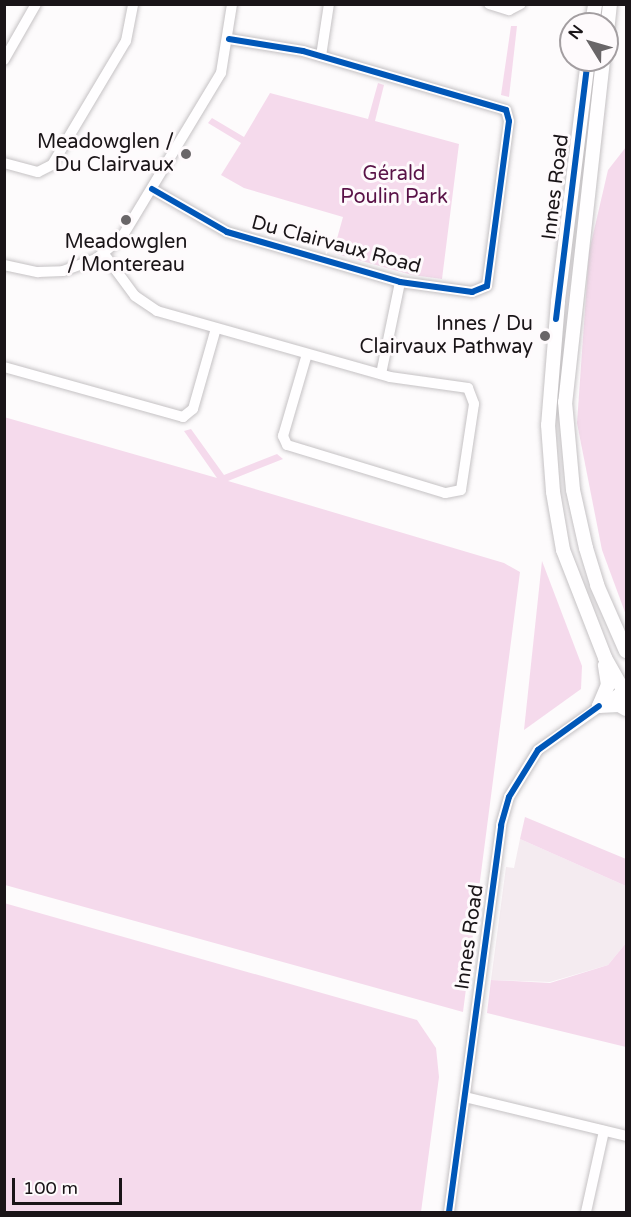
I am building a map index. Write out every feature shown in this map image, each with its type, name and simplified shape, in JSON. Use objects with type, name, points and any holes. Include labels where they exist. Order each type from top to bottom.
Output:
[{"type":"main road","name":"Innes Road","points":[[587,72],[557,310],[548,425],[553,492],[563,550],[605,658],[626,691]]},
{"type":"main road","name":"Innes Road","points":[[602,72],[565,402],[573,490],[586,548],[597,585],[627,651]]},
{"type":"main road","points":[[605,658],[608,685],[599,706],[619,705],[627,709]]},
{"type":"street","points":[[4,60],[36,4]]},
{"type":"street","points":[[4,163],[38,172],[52,165],[126,41],[133,4]]},
{"type":"street","points":[[4,265],[56,272],[80,266],[104,254],[126,231],[218,80],[229,39],[232,4]]},
{"type":"street","points":[[321,56],[329,4]]},
{"type":"street","points":[[489,4],[509,10],[521,4]]},
{"type":"street","name":"Du Clairvaux Road","points":[[152,189],[227,232],[400,282],[472,292],[487,286],[508,115],[502,106],[321,56],[229,39]]},
{"type":"street","points":[[104,254],[141,302],[216,328],[381,374],[463,386],[472,392],[464,485],[457,492],[445,493],[287,446],[283,436],[307,354]]},
{"type":"street","points":[[381,374],[400,282]]},
{"type":"street","points":[[4,368],[183,417],[193,409],[216,328]]},
{"type":"street","name":"Innes Road","points":[[449,1212],[501,825],[509,797],[523,769],[538,750],[599,706],[626,691]]},
{"type":"street","points":[[465,1097],[627,1136]]},
{"type":"street","points":[[585,1212],[604,1131]]},
{"type":"shaded area","points":[[520,839],[626,886],[626,943],[608,965],[550,982],[491,980],[506,867],[514,868]]},
{"type":"green space","points":[[511,26],[517,26],[509,97],[501,95]]},
{"type":"green space","name":"Gérald Poulin Park","points":[[378,83],[384,85],[375,121],[459,144],[442,279],[412,275],[333,253],[343,217],[244,188],[221,175],[241,143],[208,123],[212,118],[244,137],[270,93],[368,119]]},
{"type":"green space","points":[[626,147],[626,615],[602,550],[577,423],[589,252],[608,170]]},
{"type":"green space","points":[[4,417],[217,478],[184,431],[191,429],[224,475],[277,454],[283,459],[228,481],[504,563],[520,572],[463,1012],[5,885]]},
{"type":"green space","points":[[542,561],[582,666],[581,689],[524,730]]},
{"type":"green space","points":[[525,817],[626,859],[626,886],[520,839]]},
{"type":"green space","points":[[4,903],[417,1020],[436,1048],[439,1077],[421,1212],[5,1212]]},
{"type":"green space","points":[[626,943],[626,1047],[487,1013],[491,980],[550,983],[608,965]]},
{"type":"cycle path","points":[[152,189],[227,232],[400,282],[472,292],[487,286],[509,121],[506,110],[303,51],[229,39]]},
{"type":"cycle path","points":[[556,319],[587,72]]},
{"type":"cycle path","points":[[449,1212],[501,825],[509,797],[538,750],[599,706]]},
{"type":"place","name":"Meadowglen / Du Clairvaux","points":[[186,154]]},
{"type":"place","name":"Meadowglen / Montereau","points":[[126,220]]},
{"type":"place","name":"Innes / Du Clairvaux Pathway","points":[[545,336]]}]
